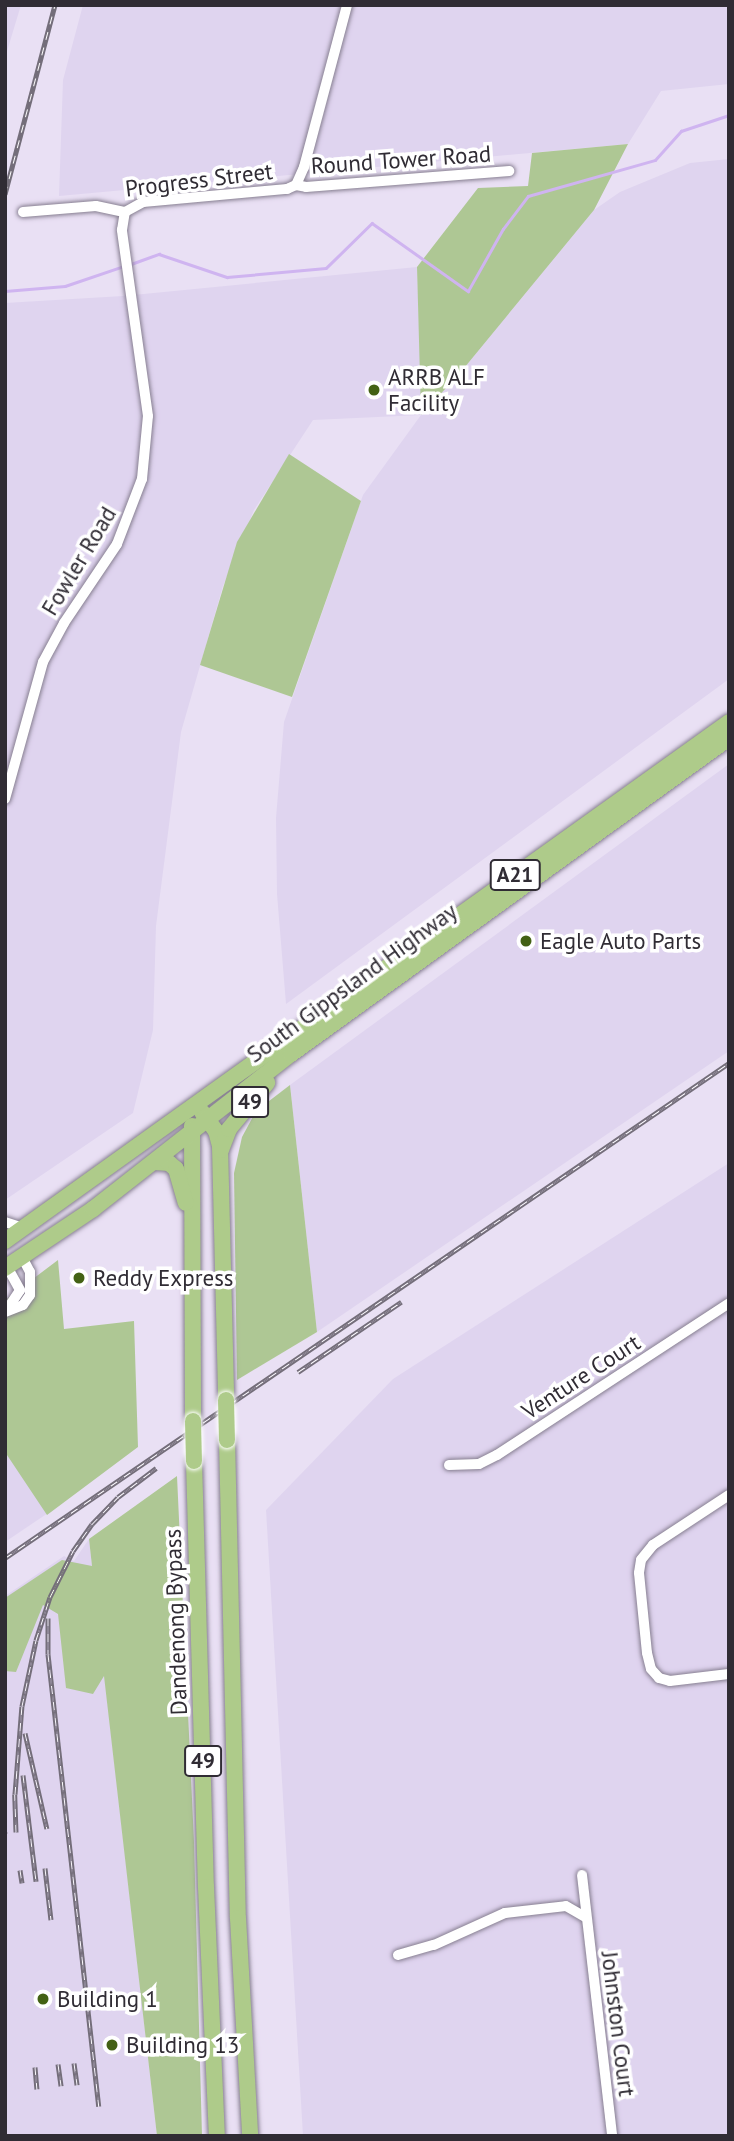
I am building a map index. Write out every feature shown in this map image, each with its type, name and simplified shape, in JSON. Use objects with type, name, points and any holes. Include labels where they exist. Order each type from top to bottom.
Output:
[{"type":"highway","name":"South Gippsland Highway","points":[[5,1241],[194,1106],[386,976],[627,803],[729,722]]},
{"type":"highway","name":"South Gippsland Highway","points":[[627,803],[729,738]]},
{"type":"highway","name":"South Gippsland Highway","points":[[6,1266],[149,1166],[386,976]]},
{"type":"highway","name":"49","points":[[220,1155],[224,1138],[232,1125],[291,1054]]},
{"type":"highway","name":"49","points":[[194,1106],[208,1120],[218,1137],[220,1155],[239,1918],[250,2136]]},
{"type":"highway","name":"Dandenong Bypass","points":[[194,1106],[193,1421],[206,1887],[217,2136]]},
{"type":"highway","name":"49","points":[[149,1166],[169,1163],[177,1171],[194,1243]]},
{"type":"highway","points":[[5,1249],[22,1257]]},
{"type":"street","points":[[296,185],[304,167],[347,5]]},
{"type":"street","name":"Round Tower Road","points":[[296,185],[318,187],[509,171]]},
{"type":"street","name":"Progress Street","points":[[23,212],[96,206],[125,212],[148,202],[287,189],[296,185]]},
{"type":"street","name":"Fowler Road","points":[[5,799],[44,662],[64,623],[117,544],[142,479],[148,416],[125,251],[122,223],[125,212]]},
{"type":"street","points":[[5,1222],[24,1228]]},
{"type":"street","points":[[5,1311],[23,1306],[30,1295],[30,1272],[22,1257]]},
{"type":"street","points":[[5,1311],[15,1301],[20,1290],[6,1266]]},
{"type":"street","name":"Venture Court","points":[[449,1465],[480,1464],[496,1455],[729,1303]]},
{"type":"street","points":[[729,1495],[653,1545],[641,1560],[639,1573],[647,1653],[651,1668],[659,1678],[670,1681],[729,1674]]},
{"type":"street","name":"Johnston Court","points":[[582,1875],[612,2136]]},
{"type":"street","points":[[398,1955],[435,1945],[505,1913],[566,1906],[585,1917]]},
{"type":"shaded area","points":[[5,5],[21,5],[5,58]]},
{"type":"shaded area","points":[[83,5],[729,5],[729,84],[661,91],[628,144],[59,196],[63,80]]},
{"type":"shaded area","points":[[729,159],[729,679],[286,1004],[277,894],[276,818],[284,722],[363,495],[421,415],[313,420],[254,510],[223,586],[181,732],[156,926],[153,1030],[133,1113],[5,1200],[5,303],[123,296],[417,267],[422,414],[460,373],[594,210],[620,192],[690,163]]},
{"type":"shaded area","points":[[729,764],[729,1051],[317,1332],[290,1085]]},
{"type":"shaded area","points":[[729,1163],[729,2136],[303,2136],[266,1510],[393,1379]]},
{"type":"shaded area","points":[[5,1449],[48,1513],[5,1542]]},
{"type":"shaded area","points":[[89,1539],[157,2136],[5,2136],[5,1596],[64,1556],[74,1561]]},
{"type":"green space","points":[[628,144],[594,210],[460,373],[421,415],[417,267],[478,188],[528,186],[532,153]]},
{"type":"green space","points":[[289,454],[361,501],[292,697],[200,665],[237,542]]},
{"type":"green space","points":[[290,1085],[317,1332],[237,1380],[234,1173],[242,1137],[256,1111]]},
{"type":"green space","points":[[58,1260],[64,1329],[134,1321],[138,1447],[47,1515],[5,1452],[5,1300]]},
{"type":"green space","points":[[177,1476],[194,1842],[202,2136],[157,2136],[104,1676],[93,1694],[66,1688],[58,1614],[43,1605],[16,1672],[5,1671],[5,1598],[62,1560],[92,1566],[89,1539]]},
{"type":"waterway","points":[[131,264],[159,254],[227,277],[326,268],[372,223],[468,291],[503,229],[528,196],[655,160],[681,131],[729,115]]},
{"type":"waterway","points":[[5,291],[65,286],[124,266]]},
{"type":"railway","points":[[5,194],[55,5]]},
{"type":"railway","points":[[5,1558],[729,1063]]},
{"type":"railway","points":[[298,1372],[401,1302]]},
{"type":"railway","points":[[16,1832],[15,1794],[22,1706],[36,1640],[50,1597],[73,1551],[92,1524],[118,1497],[156,1468]]},
{"type":"railway","points":[[48,1618],[48,1654],[99,2106]]},
{"type":"railway","points":[[25,1733],[47,1829]]},
{"type":"railway","points":[[23,1775],[36,1881]]},
{"type":"railway","points":[[45,1868],[51,1920]]},
{"type":"railway","points":[[20,1870],[22,1883]]},
{"type":"railway","points":[[74,2063],[77,2085]]},
{"type":"railway","points":[[58,2064],[61,2086]]},
{"type":"railway","points":[[35,2067],[37,2089]]},
{"type":"place","name":"ARRB ALF Facility","points":[[374,390]]},
{"type":"place","name":"Eagle Auto Parts","points":[[526,941]]},
{"type":"place","name":"Reddy Express","points":[[79,1278]]},
{"type":"place","name":"Building 1","points":[[43,1999]]},
{"type":"place","name":"Building 13","points":[[112,2045]]}]
